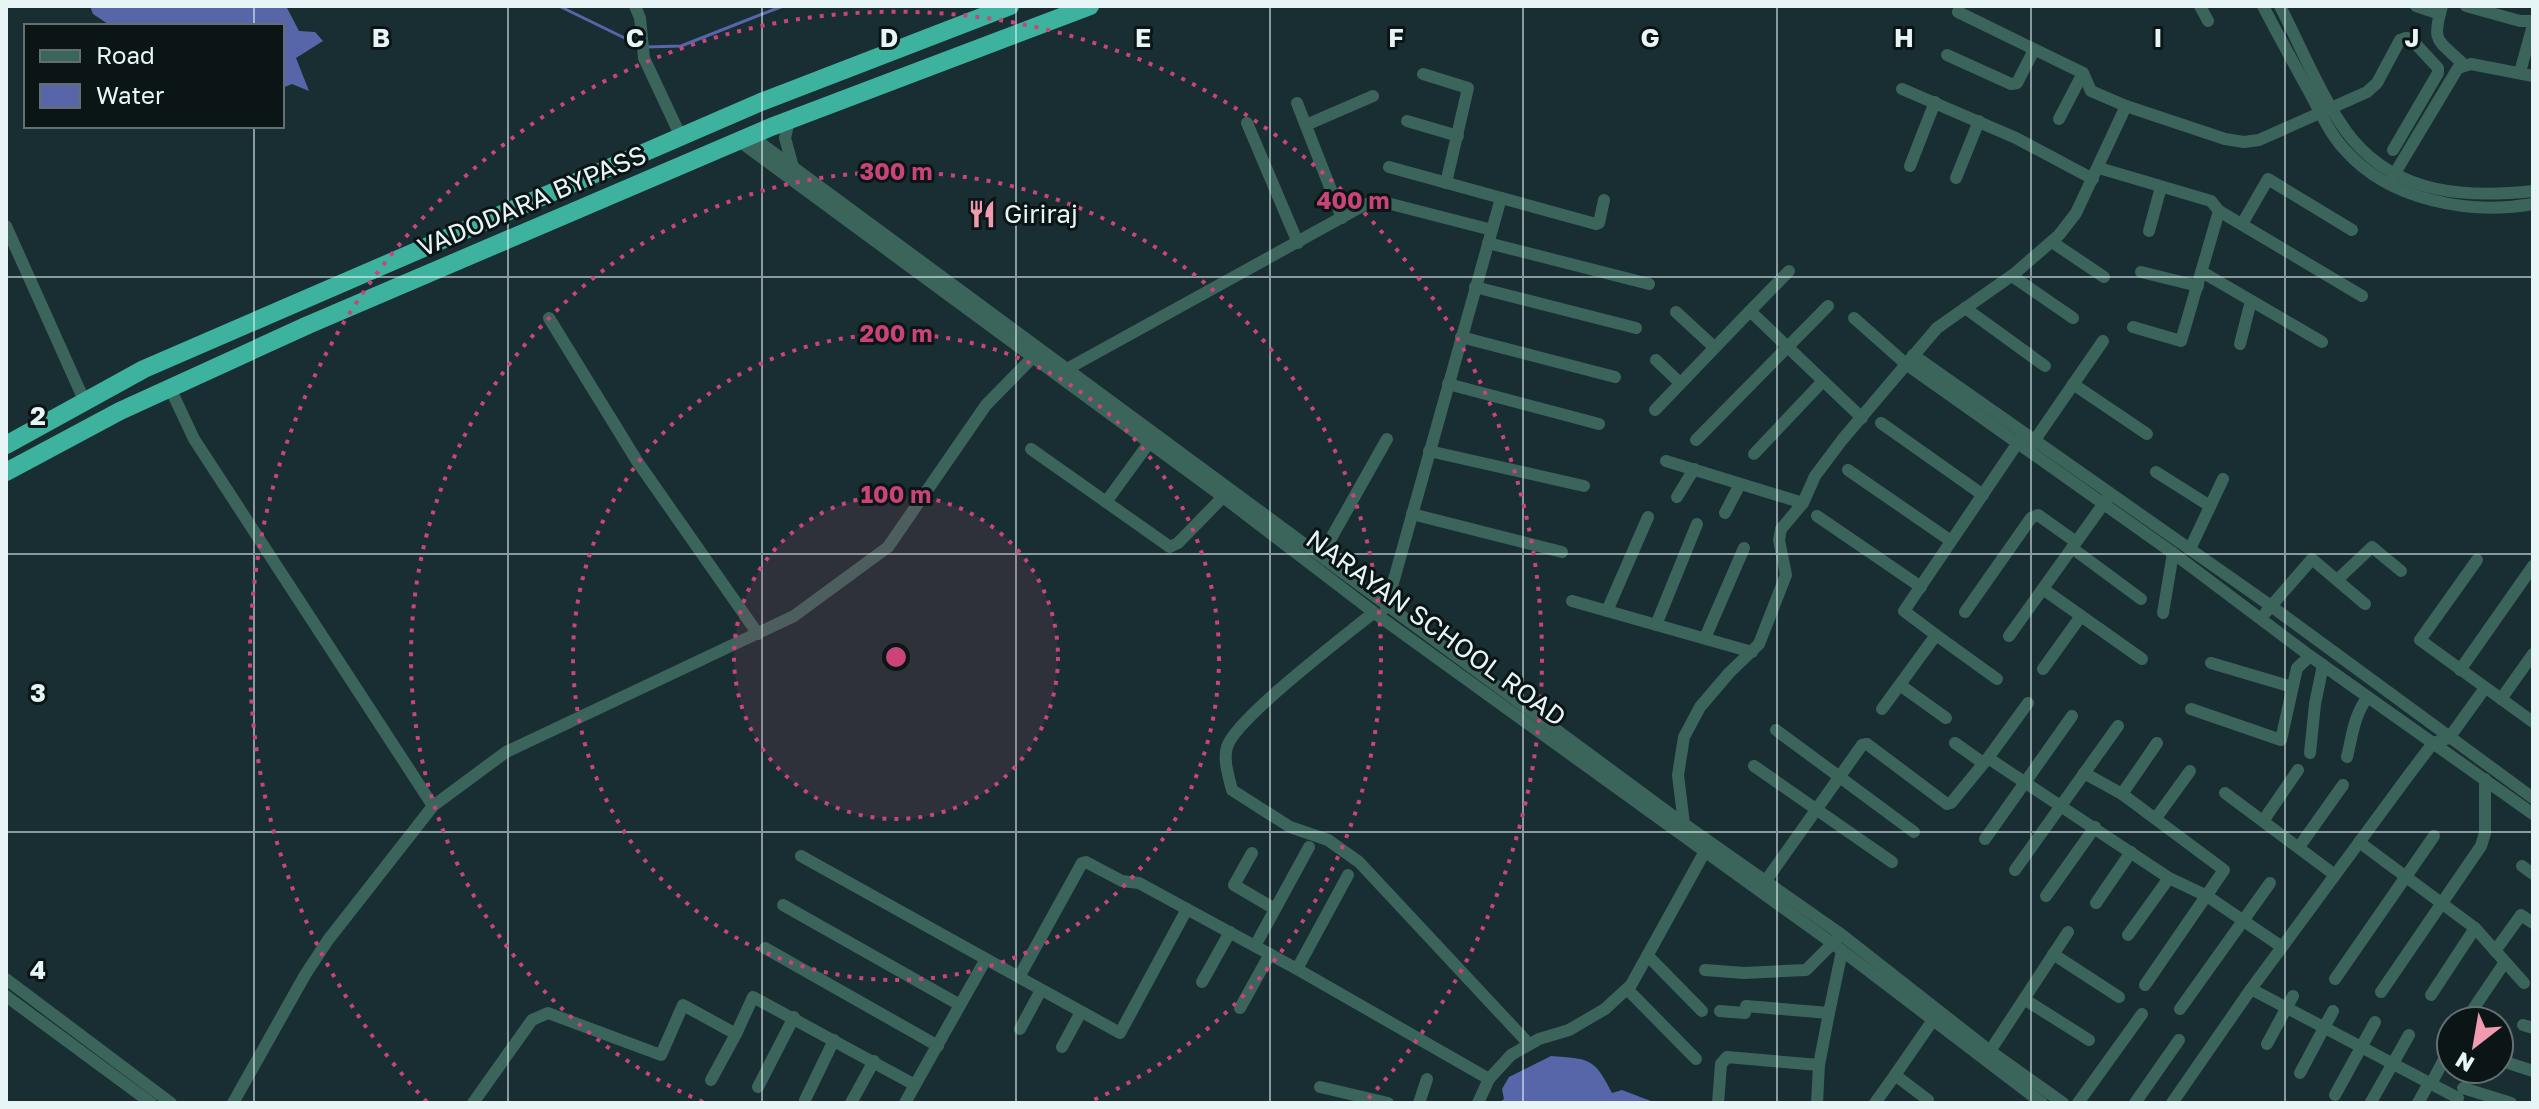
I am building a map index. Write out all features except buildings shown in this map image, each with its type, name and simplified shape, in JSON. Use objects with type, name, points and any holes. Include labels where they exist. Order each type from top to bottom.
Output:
[{"type":"highway","name":"VADODARA BYPASS","points":[[6,445],[144,369],[761,102],[1010,6]]},
{"type":"highway","name":"VADODARA BYPASS","points":[[6,472],[120,411],[308,325],[745,138],[1090,6]]},
{"type":"street","points":[[635,6],[640,18],[644,56],[681,137]]},
{"type":"street","points":[[2200,6],[2208,21]]},
{"type":"street","points":[[2263,6],[2326,110],[2392,178],[2416,194],[2461,207],[2533,204]]},
{"type":"street","points":[[2280,6],[2326,110]]},
{"type":"street","points":[[2416,6],[2441,10],[2435,31],[2437,38],[2464,65]]},
{"type":"street","points":[[2392,178],[2458,68],[2464,65],[2526,74],[2533,23],[2466,6]]},
{"type":"street","points":[[1958,12],[2083,73],[2091,91],[2225,139],[2244,142],[2259,140],[2372,88],[2400,40],[2411,39],[2438,68],[2438,73],[2393,150]]},
{"type":"street","points":[[1947,55],[2011,84],[2017,83],[2034,50]]},
{"type":"street","points":[[2059,119],[2083,73]]},
{"type":"street","points":[[1423,74],[1468,88],[1446,183]]},
{"type":"street","points":[[1902,89],[2096,173],[2211,201],[2219,211],[2362,296]]},
{"type":"street","points":[[1306,125],[1373,96]]},
{"type":"street","points":[[1910,166],[1935,102]]},
{"type":"street","points":[[1297,103],[1342,218]]},
{"type":"street","points":[[1684,824],[1678,775],[1684,737],[1700,707],[1759,644],[1786,580],[1779,535],[1781,529],[1803,503],[1815,476],[1937,328],[2012,276],[2052,242],[2076,213],[2126,106]]},
{"type":"street","points":[[789,121],[785,138],[793,167]]},
{"type":"street","points":[[1407,121],[1458,136]]},
{"type":"street","points":[[1956,178],[1979,121]]},
{"type":"street","points":[[1247,123],[1298,243]]},
{"type":"street","points":[[745,138],[793,167],[1389,605],[1684,824],[1707,846],[1765,882],[1838,943],[1990,1051],[2041,1100],[2063,1103]]},
{"type":"street","name":"NARAYAN SCHOOL ROAD","points":[[745,138],[803,190],[1223,497],[1376,615],[1707,846],[2041,1100]]},
{"type":"street","points":[[1389,167],[1596,224],[1599,223],[1604,200]]},
{"type":"street","points":[[2392,178],[2470,195],[2533,191]]},
{"type":"street","points":[[2242,224],[2268,179],[2352,230]]},
{"type":"street","points":[[2149,231],[2161,187]]},
{"type":"street","points":[[1501,198],[1389,605],[1302,671],[1247,720],[1230,740],[1225,754],[1232,790],[1290,827],[1328,840],[1359,862],[1529,1044]]},
{"type":"street","points":[[1067,369],[1375,202],[1649,284]]},
{"type":"street","points":[[2133,327],[2181,341],[2219,211]]},
{"type":"street","points":[[6,226],[84,400]]},
{"type":"street","points":[[2052,242],[2104,277]]},
{"type":"street","points":[[1655,410],[1789,271]]},
{"type":"street","points":[[2141,272],[2198,286]]},
{"type":"street","points":[[2202,272],[2322,342]]},
{"type":"street","points":[[2012,276],[2073,318]]},
{"type":"street","points":[[1475,287],[1636,328]]},
{"type":"street","points":[[2240,344],[2251,301]]},
{"type":"street","points":[[1696,440],[1828,306]]},
{"type":"street","points":[[1965,308],[2045,366]]},
{"type":"street","points":[[1750,311],[1862,418]]},
{"type":"street","points":[[1676,312],[1714,347]]},
{"type":"street","points":[[549,318],[637,461],[758,634]]},
{"type":"street","points":[[1854,318],[2107,499],[2190,549],[2271,606],[2533,798]]},
{"type":"street","points":[[1461,337],[1615,377]]},
{"type":"street","points":[[1997,679],[1904,611],[1983,495],[2073,384],[2103,341]]},
{"type":"street","points":[[233,1103],[328,940],[433,806],[506,752],[803,611],[888,547],[986,405],[1033,357]]},
{"type":"street","points":[[1656,360],[1680,383]]},
{"type":"street","points":[[1754,454],[1823,381]]},
{"type":"street","points":[[1448,384],[1599,424]]},
{"type":"street","points":[[2073,384],[2147,434]]},
{"type":"street","points":[[170,388],[194,439],[433,806]]},
{"type":"street","points":[[1881,423],[1983,495]]},
{"type":"street","points":[[1321,556],[1387,439]]},
{"type":"street","points":[[1106,502],[1149,443]]},
{"type":"street","points":[[1031,449],[1173,547],[1223,497]]},
{"type":"street","points":[[1429,451],[1584,486]]},
{"type":"street","points":[[1666,461],[1803,503]]},
{"type":"street","points":[[1677,497],[1694,469]]},
{"type":"street","points":[[1848,470],[1951,541]]},
{"type":"street","points":[[2156,472],[2210,506]]},
{"type":"street","points":[[2190,549],[2223,479]]},
{"type":"street","points":[[1725,513],[1740,484]]},
{"type":"street","points":[[2009,636],[2107,499]]},
{"type":"street","points":[[2107,499],[2310,656],[2533,814]]},
{"type":"street","points":[[1412,514],[1562,552]]},
{"type":"street","points":[[1965,612],[2031,518],[2038,515],[2141,599]]},
{"type":"street","points":[[1817,516],[1921,587]]},
{"type":"street","points":[[1607,611],[1648,517]]},
{"type":"street","points":[[1656,625],[1697,524]]},
{"type":"street","points":[[2337,580],[2372,547],[2401,571]]},
{"type":"street","points":[[1705,638],[1744,548]]},
{"type":"street","points":[[2163,613],[2173,553]]},
{"type":"street","points":[[2261,618],[2312,559],[2365,604]]},
{"type":"street","points":[[2477,560],[2420,640],[2533,722]]},
{"type":"street","points":[[2460,670],[2533,566]]},
{"type":"street","points":[[2043,589],[2142,659]]},
{"type":"street","points":[[1572,601],[1752,652]]},
{"type":"street","points":[[2043,669],[2081,616]]},
{"type":"street","points":[[1882,709],[1936,635]]},
{"type":"street","points":[[2501,699],[2533,654]]},
{"type":"street","points":[[2191,709],[2281,740],[2299,665],[2310,656]]},
{"type":"street","points":[[2211,663],[2292,687]]},
{"type":"street","points":[[2310,753],[2323,665]]},
{"type":"street","points":[[1900,685],[1946,718]]},
{"type":"street","points":[[2172,1103],[2251,989],[2433,743],[2449,738],[2485,688]]},
{"type":"street","points":[[2347,757],[2355,722],[2361,705],[2368,697]]},
{"type":"street","points":[[1765,882],[1862,745],[1867,744],[1949,804],[1986,761],[2028,703]]},
{"type":"street","points":[[1985,839],[2072,716]]},
{"type":"street","points":[[2015,870],[2118,726]]},
{"type":"street","points":[[1776,730],[1914,832]]},
{"type":"street","points":[[1955,743],[2095,827],[2169,878],[2207,896],[2282,947]]},
{"type":"street","points":[[2122,794],[2157,743]]},
{"type":"street","points":[[1754,766],[1892,862]]},
{"type":"street","points":[[2263,821],[2298,770]]},
{"type":"street","points":[[2156,818],[2190,771]]},
{"type":"street","points":[[2084,773],[2122,794],[2224,870],[2145,985]]},
{"type":"street","points":[[2381,992],[2483,842],[2485,779]]},
{"type":"street","points":[[2299,847],[2343,785]]},
{"type":"street","points":[[2225,793],[2335,875]]},
{"type":"street","points":[[2046,896],[2095,827]]},
{"type":"street","points":[[2335,979],[2434,836]]},
{"type":"street","points":[[2359,842],[2475,928],[2524,983]]},
{"type":"street","points":[[1478,1103],[1489,1079],[1511,1055],[1539,1039],[1569,1030],[1605,1009],[1627,989],[1707,846]]},
{"type":"street","points":[[1255,946],[1309,847]]},
{"type":"street","points":[[2096,903],[2131,852]]},
{"type":"street","points":[[1252,853],[1234,885],[1275,909]]},
{"type":"street","points":[[801,856],[1120,1033],[1187,909]]},
{"type":"street","points":[[1019,977],[1084,861],[1122,881],[1139,883],[1489,1079]]},
{"type":"street","points":[[1297,969],[1348,875]]},
{"type":"street","points":[[2128,935],[2169,878]]},
{"type":"street","points":[[2180,1009],[2270,883]]},
{"type":"street","points":[[783,905],[960,1005]]},
{"type":"street","points":[[2495,951],[2521,915],[2533,923]]},
{"type":"street","points":[[2431,995],[2475,928]]},
{"type":"street","points":[[1202,982],[1230,932]]},
{"type":"street","points":[[1990,1051],[2068,932]]},
{"type":"street","points":[[1705,970],[1744,973],[1806,970],[1838,943]]},
{"type":"street","points":[[1817,1103],[1819,1065],[1838,943]]},
{"type":"street","points":[[765,948],[938,1046]]},
{"type":"street","points":[[1240,1008],[1270,954]]},
{"type":"street","points":[[2053,954],[2119,997]]},
{"type":"street","points":[[1648,956],[1702,1011]]},
{"type":"street","points":[[905,1103],[986,959]]},
{"type":"street","points":[[2476,1005],[2505,962]]},
{"type":"street","points":[[6,979],[171,1103]]},
{"type":"street","points":[[1627,989],[1696,1059]]},
{"type":"street","points":[[2251,989],[2290,1002],[2324,1027],[2430,1083],[2460,1093],[2511,1103]]},
{"type":"street","points":[[1020,1029],[1041,990]]},
{"type":"street","points":[[6,996],[151,1103]]},
{"type":"street","points":[[711,1080],[753,997],[915,1085]]},
{"type":"street","points":[[2024,999],[2089,1040]]},
{"type":"street","points":[[2267,1044],[2290,1002]]},
{"type":"street","points":[[473,1103],[532,1020],[548,1013],[661,1055],[683,1005],[736,1034]]},
{"type":"street","points":[[1720,1011],[1745,1013],[1746,1006],[1829,1013]]},
{"type":"street","points":[[2300,1073],[2333,1011]]},
{"type":"street","points":[[1062,1047],[1081,1012]]},
{"type":"street","points":[[2078,1103],[2142,1014]]},
{"type":"street","points":[[758,1087],[794,1017]]},
{"type":"street","points":[[1875,1103],[1933,1020]]},
{"type":"street","points":[[2335,1095],[2375,1022]]},
{"type":"street","points":[[2371,1102],[2409,1035]]},
{"type":"street","points":[[805,1100],[834,1040]]},
{"type":"street","points":[[2135,1103],[2179,1040]]},
{"type":"street","points":[[1718,1103],[1721,1064],[1727,1057],[1819,1065]]},
{"type":"street","points":[[851,1103],[874,1061]]},
{"type":"street","points":[[2418,1103],[2435,1074]]},
{"type":"street","points":[[1895,1075],[1928,1100]]},
{"type":"street","points":[[1419,1103],[1427,1079]]},
{"type":"street","points":[[1320,1087],[1388,1103]]},
{"type":"water","points":[[90,6],[286,6],[299,31],[315,32],[323,41],[296,58],[309,91],[292,84],[284,87],[284,24],[108,24],[93,14]]},
{"type":"water","points":[[1551,1056],[1589,1062],[1600,1072],[1612,1093],[1622,1090],[1656,1103],[1499,1103],[1504,1099],[1502,1089],[1509,1077]]},
{"type":"waterway","points":[[559,6],[639,45]]},
{"type":"waterway","points":[[646,47],[681,46],[783,6]]},
{"type":"place","name":"Giriraj","points":[[982,214]]}]
